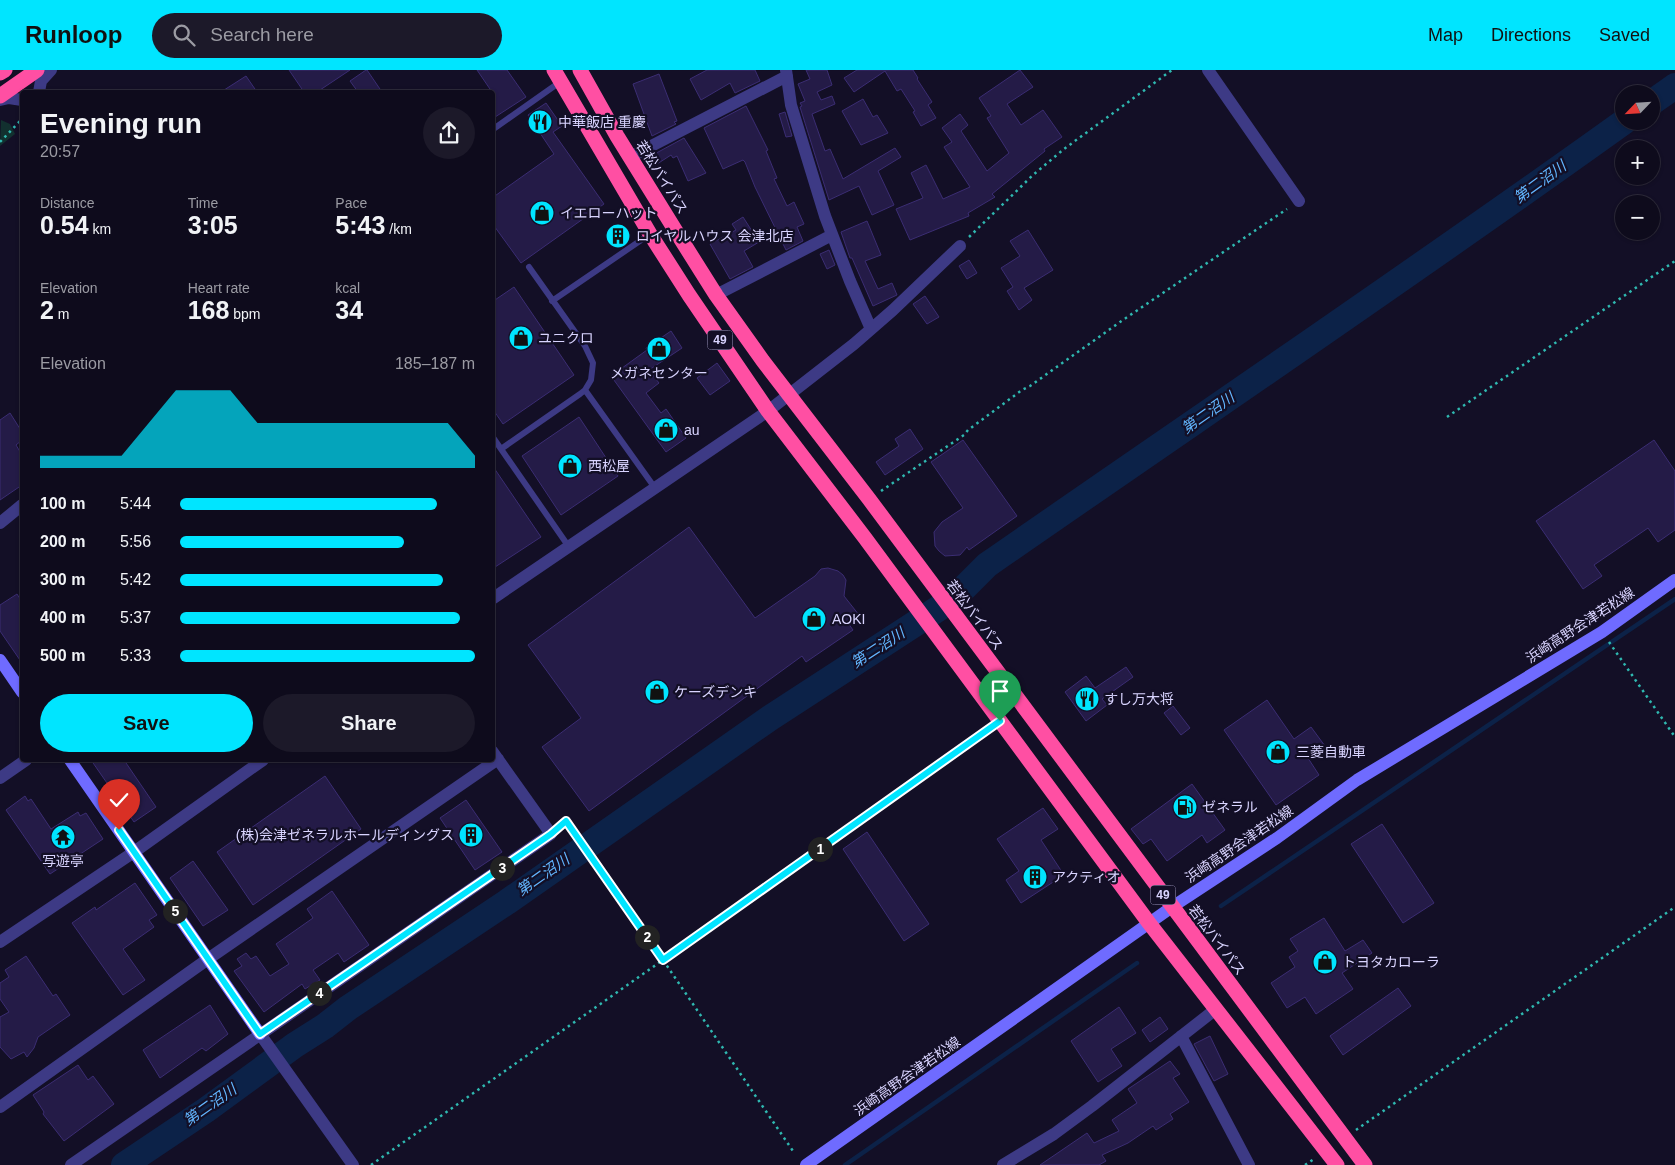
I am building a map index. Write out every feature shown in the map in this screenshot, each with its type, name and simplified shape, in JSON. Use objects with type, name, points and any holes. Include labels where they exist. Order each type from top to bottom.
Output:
[{"type":"highway","points":[[0,73],[5,70]]},
{"type":"highway","points":[[0,96],[37,70]]},
{"type":"highway","name":"若松バイパス","points":[[580,70],[630,157],[716,295],[788,395],[869,499],[1365,1165]]},
{"type":"highway","name":"49","points":[[557,76],[650,234],[768,411],[908,595],[1149,923],[1337,1165]]},
{"type":"main road","name":"浜崎高野会津若松線","points":[[806,1165],[1149,923],[1277,838],[1358,780],[1437,730],[1602,632],[1675,580]]},
{"type":"main road","points":[[0,660],[20,689]]},
{"type":"main road","points":[[71,762],[260,1034]]},
{"type":"street","points":[[39,90],[41,81],[51,70]]},
{"type":"street","points":[[1208,70],[1299,201]]},
{"type":"street","points":[[630,157],[786,73],[791,105],[832,235],[871,329]]},
{"type":"street","points":[[0,100],[9,98],[20,100]]},
{"type":"street","points":[[716,295],[832,235]]},
{"type":"street","points":[[495,597],[768,411],[854,344],[960,246]]},
{"type":"street","points":[[0,522],[20,507]]},
{"type":"street","points":[[71,1165],[551,834],[495,755]]},
{"type":"street","points":[[0,778],[23,762]]},
{"type":"street","points":[[0,942],[134,852],[261,762]]},
{"type":"street","points":[[0,1107],[485,762]]},
{"type":"street","points":[[1003,1165],[1054,1134],[1216,1009]]},
{"type":"street","points":[[260,1034],[353,1165]]},
{"type":"street","points":[[1181,1036],[1249,1165]]},
{"type":"lane","points":[[495,128],[557,76]]},
{"type":"lane","points":[[552,301],[650,234]]},
{"type":"lane","points":[[501,449],[585,390],[591,380],[593,363],[585,346],[529,267]]},
{"type":"lane","points":[[585,390],[655,488]]},
{"type":"lane","points":[[495,440],[569,547]]},
{"type":"path","points":[[960,246],[1033,175],[1064,149],[1172,70]]},
{"type":"path","points":[[0,142],[20,121]]},
{"type":"path","points":[[869,499],[964,435],[1022,390],[1120,322],[1299,201]]},
{"type":"path","points":[[1447,417],[1675,261]]},
{"type":"path","points":[[1614,650],[1675,738]]},
{"type":"path","points":[[371,1165],[1000,721]]},
{"type":"path","points":[[551,834],[566,821],[793,1151]]},
{"type":"path","points":[[1345,1138],[1675,907]]},
{"type":"green space","points":[[1,120],[10,124],[15,134],[0,146]]},
{"type":"building","points":[[289,70],[350,70],[320,90],[303,90]]},
{"type":"building","points":[[367,70],[381,90],[357,90],[350,81]]},
{"type":"building","points":[[477,70],[507,70],[526,97],[495,117],[495,90],[491,90]]},
{"type":"building","points":[[707,70],[755,70],[760,81],[735,93],[730,83],[701,100],[690,79]]},
{"type":"building","points":[[806,70],[827,70],[832,85],[817,92],[821,100],[832,96],[835,104],[812,114],[825,151],[830,149],[843,179],[895,148],[901,157],[878,171],[894,205],[872,215],[859,186],[829,200],[800,107],[802,106],[800,103],[805,101],[798,84],[810,79]]},
{"type":"building","points":[[857,70],[913,70],[932,102],[928,105],[936,118],[921,126],[913,112],[915,111],[901,89],[897,91],[885,71],[854,92],[844,78]]},
{"type":"building","points":[[1020,70],[1033,87],[1007,104],[1021,125],[1043,110],[1062,137],[1044,149],[1045,151],[992,194],[995,197],[968,213],[969,216],[910,240],[896,209],[923,198],[911,173],[926,165],[943,199],[970,187],[944,147],[952,142],[942,128],[960,114],[968,125],[961,131],[987,171],[1009,153],[987,118],[991,116],[979,98]]},
{"type":"building","points":[[659,74],[677,121],[674,122],[676,124],[652,136],[633,84]]},
{"type":"building","points":[[246,76],[256,90],[224,90]]},
{"type":"building","points":[[863,99],[873,117],[877,115],[888,133],[861,145],[842,111]]},
{"type":"building","name":"イエローハット","points":[[546,103],[562,126],[553,132],[604,204],[521,263],[495,227],[495,196],[554,154],[528,115]]},
{"type":"building","points":[[746,106],[768,150],[766,151],[777,178],[774,179],[787,206],[794,202],[804,224],[797,227],[803,241],[786,250],[745,162],[743,160],[723,169],[704,128]]},
{"type":"building","points":[[785,112],[792,136],[786,137],[779,114]]},
{"type":"building","points":[[684,138],[706,173],[688,181],[677,156],[673,158],[671,155],[654,166],[649,157]]},
{"type":"building","points":[[743,217],[759,242],[744,251],[753,267],[730,279],[710,244],[736,230],[732,224]]},
{"type":"building","points":[[867,221],[881,255],[865,261],[878,289],[892,283],[897,295],[873,306],[852,258],[850,258],[841,232]]},
{"type":"building","name":"ロイヤルハウス 会津北店","points":[[617,225],[629,240],[619,247],[607,232]]},
{"type":"building","points":[[1028,230],[1053,270],[1024,288],[1032,300],[1019,310],[1007,291],[1013,287],[1001,268],[1020,256],[1010,241]]},
{"type":"building","points":[[829,250],[835,265],[827,269],[820,254]]},
{"type":"building","points":[[969,260],[977,273],[967,279],[959,266]]},
{"type":"building","name":"ユニクロ","points":[[514,287],[574,375],[503,424],[495,412],[495,300]]},
{"type":"building","points":[[925,296],[939,317],[927,324],[913,304]]},
{"type":"building","points":[[671,331],[682,348],[649,370],[659,383],[646,393],[661,413],[666,409],[686,438],[666,452],[611,376]]},
{"type":"building","points":[[717,363],[730,381],[710,395],[697,378]]},
{"type":"building","points":[[10,413],[20,429],[20,442],[16,445],[20,452],[20,486],[0,500],[0,420]]},
{"type":"building","name":"西松屋","points":[[579,417],[618,476],[561,515],[522,456]]},
{"type":"building","points":[[910,429],[923,449],[885,475],[876,462],[899,446],[895,439]]},
{"type":"building","points":[[963,440],[1017,516],[969,550],[967,547],[960,555],[945,556],[935,546],[934,532],[942,522],[963,508],[931,462]]},
{"type":"building","points":[[1654,440],[1675,471],[1675,530],[1658,542],[1648,528],[1594,565],[1602,576],[1583,589],[1536,521]]},
{"type":"building","points":[[495,469],[541,537],[495,567]]},
{"type":"building","name":"ケーズデンキ","points":[[689,527],[755,618],[815,576],[821,569],[828,568],[838,571],[843,575],[846,580],[844,596],[859,615],[848,623],[853,630],[806,662],[802,656],[589,811],[542,747],[581,718],[528,645]]},
{"type":"building","points":[[17,594],[20,599],[20,660],[0,631],[0,605]]},
{"type":"building","points":[[1126,667],[1133,677],[1102,699],[1107,705],[1086,721],[1065,692],[1086,676],[1095,688]]},
{"type":"building","name":"三菱自動車","points":[[1267,700],[1294,739],[1311,727],[1325,746],[1308,758],[1319,775],[1276,805],[1224,730]]},
{"type":"building","points":[[1173,706],[1190,728],[1181,735],[1164,713]]},
{"type":"building","points":[[92,762],[125,762],[156,807],[134,822]]},
{"type":"building","points":[[325,776],[361,829],[253,905],[217,852]]},
{"type":"building","name":"ゼネラル","points":[[1192,784],[1225,830],[1207,843],[1202,835],[1167,861],[1151,839],[1143,844],[1131,829]]},
{"type":"building","name":"写遊亭","points":[[25,796],[28,801],[31,799],[51,829],[78,812],[80,816],[86,813],[103,839],[50,874],[6,810]]},
{"type":"building","name":"(株)会津ゼネラルホールディングス","points":[[466,800],[502,852],[475,870],[440,818]]},
{"type":"building","points":[[1043,808],[1058,829],[1041,840],[1064,875],[1021,903],[1006,880],[1019,871],[997,839]]},
{"type":"building","points":[[1382,824],[1434,903],[1403,923],[1351,844]]},
{"type":"building","points":[[867,832],[929,924],[904,941],[843,849]]},
{"type":"building","points":[[193,861],[228,910],[203,926],[170,878]]},
{"type":"building","points":[[135,883],[157,915],[149,920],[154,927],[123,949],[145,980],[123,995],[72,923],[95,907],[96,910]]},
{"type":"building","points":[[332,891],[369,945],[344,962],[338,953],[313,970],[320,980],[305,989],[302,984],[264,1012],[234,971],[242,966],[237,959],[246,953],[251,959],[256,956],[270,976],[289,964],[276,944],[313,918],[307,909]]},
{"type":"building","name":"トヨタカローラ","points":[[1324,918],[1345,951],[1363,940],[1372,953],[1342,973],[1353,989],[1316,1014],[1305,997],[1287,1008],[1271,983],[1295,967],[1289,957],[1298,951],[1290,939]]},
{"type":"building","points":[[26,956],[53,996],[56,994],[70,1015],[38,1037],[34,1048],[27,1057],[24,1052],[11,1059],[0,1047],[0,1017],[9,1012],[0,999],[0,983],[9,977],[5,970]]},
{"type":"building","points":[[1398,988],[1411,1006],[1343,1055],[1330,1036]]},
{"type":"building","points":[[210,1005],[228,1034],[206,1051],[202,1048],[160,1078],[143,1050]]},
{"type":"building","points":[[1119,1007],[1136,1033],[1111,1049],[1122,1066],[1098,1082],[1071,1041]]},
{"type":"building","points":[[1160,1017],[1168,1029],[1150,1042],[1142,1030]]},
{"type":"building","points":[[1210,1036],[1228,1074],[1214,1081],[1194,1044]]},
{"type":"building","points":[[1170,1061],[1180,1074],[1173,1078],[1189,1102],[1170,1114],[1173,1119],[1156,1130],[1153,1126],[1128,1143],[1102,1155],[1106,1161],[1099,1165],[1040,1165],[1087,1133],[1094,1143],[1119,1131],[1112,1120],[1137,1103],[1128,1089]]},
{"type":"building","points":[[78,1065],[88,1080],[93,1076],[114,1104],[64,1141],[43,1114],[44,1112],[33,1095]]},
{"type":"waterway","name":"第二沼川","points":[[1660,97],[1675,86]]},
{"type":"waterway","name":"第二沼川","points":[[124,1165],[206,1110],[348,1008],[507,902],[770,718],[953,599],[987,565],[1387,289],[1615,128]]},
{"type":"waterway","points":[[1221,906],[1675,599]]},
{"type":"waterway","points":[[845,1165],[1137,963]]},
{"type":"place","name":"中華飯店 重慶","points":[[540,122]]},
{"type":"place","name":"イエローハット","points":[[542,213]]},
{"type":"place","name":"ロイヤルハウス 会津北店","points":[[618,236]]},
{"type":"place","name":"ユニクロ","points":[[521,338]]},
{"type":"place","name":"メガネセンター","points":[[659,349]]},
{"type":"place","name":"au","points":[[666,430]]},
{"type":"place","name":"西松屋","points":[[570,466]]},
{"type":"place","name":"AOKI","points":[[814,619]]},
{"type":"place","name":"ケーズデンキ","points":[[657,692]]},
{"type":"place","name":"すし万大将","points":[[1087,699]]},
{"type":"place","name":"三菱自動車","points":[[1278,752]]},
{"type":"place","name":"ゼネラル","points":[[1185,807]]},
{"type":"place","name":"(株)会津ゼネラルホールディングス","points":[[471,835]]},
{"type":"place","name":"写遊亭","points":[[63,837]]},
{"type":"place","name":"アクティオ","points":[[1035,877]]},
{"type":"place","name":"トヨタカローラ","points":[[1325,962]]},
{"type":"route","points":[[119,830],[260,1034],[551,834],[566,821],[663,960],[1000,721]]}]
